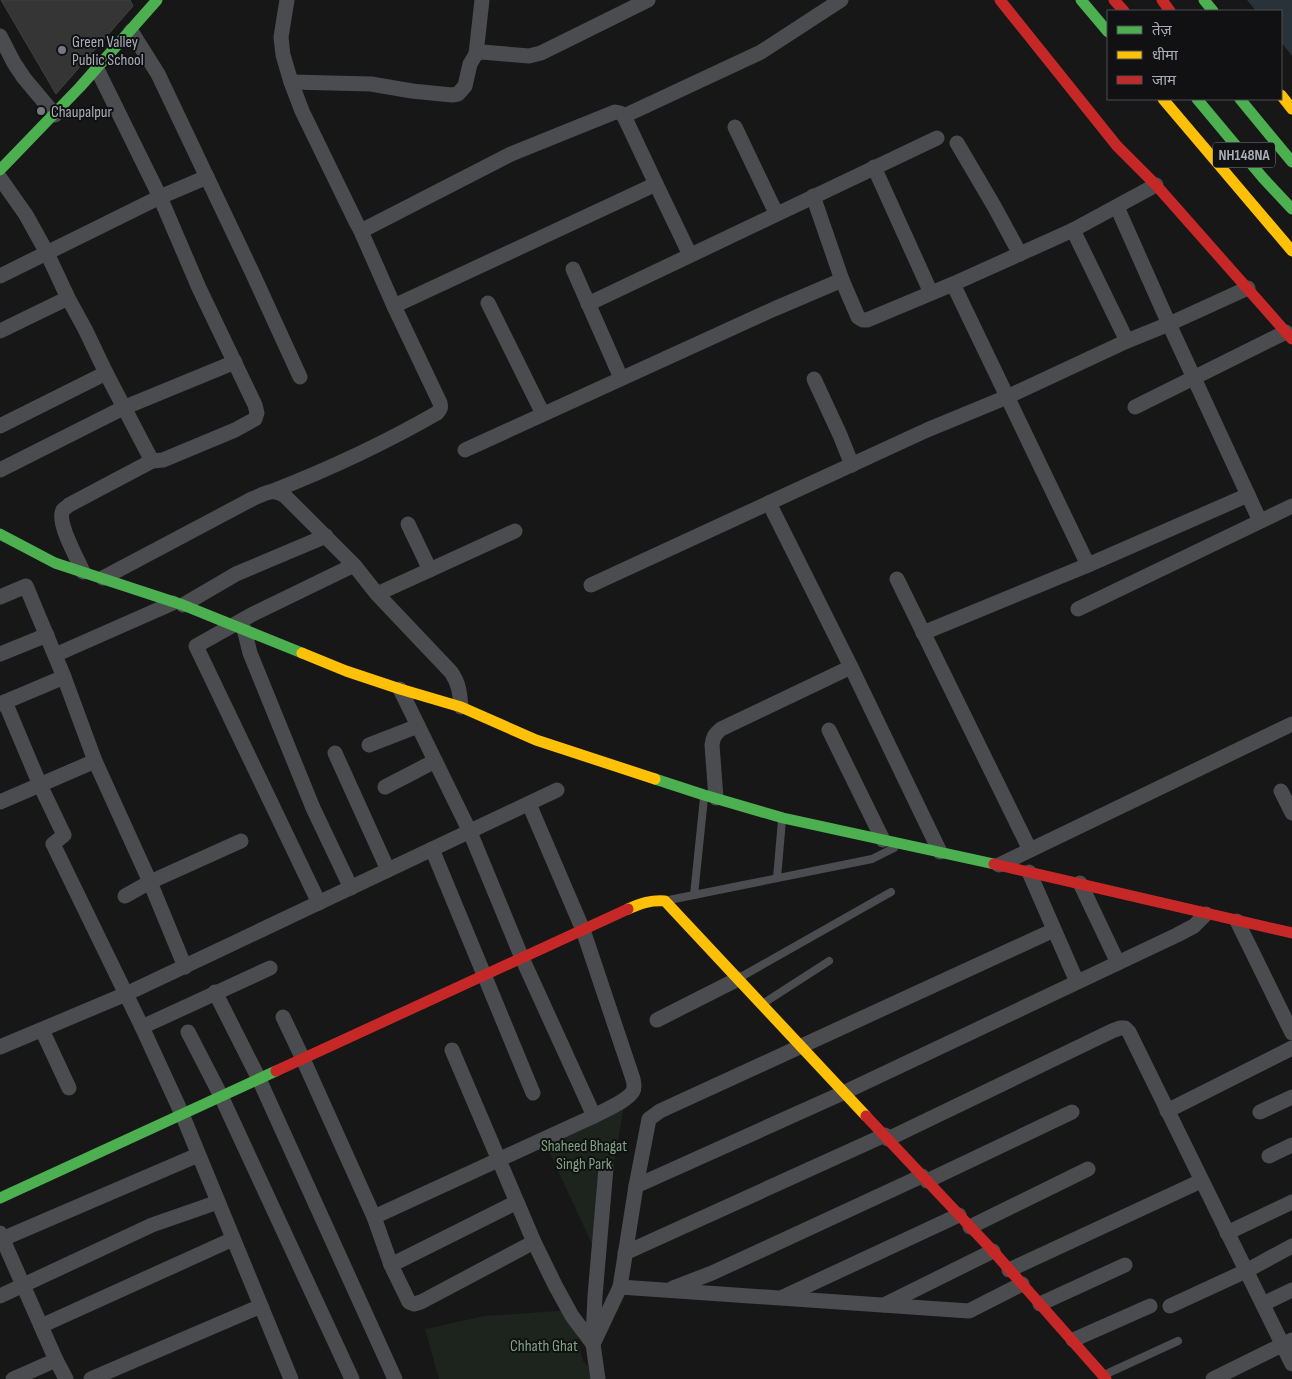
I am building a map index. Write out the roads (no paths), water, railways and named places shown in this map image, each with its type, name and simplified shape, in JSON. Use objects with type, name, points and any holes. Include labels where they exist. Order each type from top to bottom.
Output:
[{"type":"main road","points":[[0,170],[55,115],[131,31],[156,0]]},
{"type":"main road","points":[[1000,0],[1117,146],[1156,185],[1289,336]]},
{"type":"main road","points":[[1082,0],[1107,31]]},
{"type":"main road","points":[[1114,0],[1123,10]]},
{"type":"main road","points":[[1204,0],[1212,10]]},
{"type":"main road","points":[[1282,96],[1292,109]]},
{"type":"main road","points":[[1164,100],[1292,250]]},
{"type":"main road","name":"NH148NA","points":[[1198,100],[1263,178],[1292,209]]},
{"type":"main road","name":"NH148NA","points":[[1241,100],[1292,162]]},
{"type":"main road","points":[[0,534],[55,562],[178,604],[346,670],[400,689],[461,707],[536,740],[710,796],[782,818],[1080,883],[1292,933]]},
{"type":"main road","points":[[0,1198],[644,902],[665,901],[993,1251],[1105,1377]]},
{"type":"street","points":[[103,578],[252,499],[314,475],[418,424],[438,413],[441,407],[360,229],[302,111],[290,82],[283,55],[281,37],[287,0]]},
{"type":"street","points":[[290,82],[371,84],[412,91],[458,94],[465,86],[470,64],[476,54],[482,0]]},
{"type":"street","points":[[476,54],[482,52],[529,56],[541,53],[648,0]]},
{"type":"street","points":[[624,116],[761,52],[842,0]]},
{"type":"street","points":[[131,31],[158,74],[300,377]]},
{"type":"street","points":[[0,36],[4,54],[55,115]]},
{"type":"street","points":[[84,572],[64,530],[61,517],[69,504],[152,461],[163,460],[235,430],[255,419],[257,413],[255,405],[199,288],[160,196],[97,69]]},
{"type":"street","points":[[360,229],[366,228],[511,154],[616,112],[624,116],[690,255]]},
{"type":"street","points":[[735,127],[776,214]]},
{"type":"street","points":[[588,304],[937,138]]},
{"type":"street","points":[[957,143],[1020,254]]},
{"type":"street","points":[[874,167],[931,293]]},
{"type":"street","points":[[0,276],[160,196],[207,177]]},
{"type":"street","points":[[0,178],[26,215],[47,253],[123,408],[152,461]]},
{"type":"street","points":[[394,306],[656,184]]},
{"type":"street","points":[[812,196],[854,309],[858,316],[863,320],[867,320],[1073,230],[1156,185]]},
{"type":"street","points":[[1117,207],[1260,521]]},
{"type":"street","points":[[1073,230],[1127,342]]},
{"type":"street","points":[[573,269],[621,378]]},
{"type":"street","points":[[465,450],[774,309],[842,280]]},
{"type":"street","points":[[953,284],[1088,565]]},
{"type":"street","points":[[591,585],[927,430],[1007,397],[1248,288]]},
{"type":"street","points":[[0,331],[68,298]]},
{"type":"street","points":[[488,303],[543,414]]},
{"type":"street","points":[[1135,407],[1194,378],[1289,336]]},
{"type":"street","points":[[0,470],[123,408],[234,362]]},
{"type":"street","points":[[0,426],[106,373]]},
{"type":"street","points":[[814,379],[852,465]]},
{"type":"street","points":[[273,491],[285,496],[326,536],[377,594],[456,678],[461,707]]},
{"type":"street","points":[[923,633],[1088,565],[1248,495]]},
{"type":"street","points":[[769,503],[940,852]]},
{"type":"street","points":[[1078,610],[1292,506]]},
{"type":"street","points":[[408,524],[430,570]]},
{"type":"street","points":[[377,594],[515,531]]},
{"type":"street","points":[[55,655],[178,604],[236,574],[326,536]]},
{"type":"street","points":[[319,903],[196,646],[239,627],[253,614],[354,566]]},
{"type":"street","points":[[897,579],[1030,850]]},
{"type":"street","points":[[0,597],[26,586],[64,677],[95,762],[150,882],[185,967]]},
{"type":"street","points":[[239,627],[309,799],[350,888]]},
{"type":"street","points":[[0,654],[47,635]]},
{"type":"street","points":[[710,796],[713,738],[721,729],[851,667]]},
{"type":"street","points":[[64,677],[3,703],[64,835],[53,844],[182,1114],[291,1379]]},
{"type":"street","points":[[400,689],[470,832],[522,958],[594,1116]]},
{"type":"street","points":[[999,865],[1292,724]]},
{"type":"street","points":[[369,745],[418,726]]},
{"type":"street","points":[[829,730],[883,840]]},
{"type":"street","points":[[335,753],[388,870]]},
{"type":"street","points":[[385,788],[435,761]]},
{"type":"street","points":[[0,802],[95,762]]},
{"type":"street","points":[[1,1045],[42,1030],[185,967],[557,790]]},
{"type":"street","points":[[1282,791],[1292,813]]},
{"type":"street","points":[[374,1217],[594,1116],[627,1098],[632,1093],[634,1086],[583,930],[529,804]]},
{"type":"street","points":[[125,896],[150,882],[241,841]]},
{"type":"street","points":[[432,850],[533,1093]]},
{"type":"street","points":[[1029,872],[1077,982]]},
{"type":"street","points":[[1080,883],[1118,963]]},
{"type":"street","points":[[636,1186],[845,1092],[1118,963],[1194,926],[1206,914]]},
{"type":"street","points":[[1238,921],[1292,1033]]},
{"type":"street","points":[[593,1344],[620,1287],[649,1119],[660,1112],[1054,930]]},
{"type":"street","points":[[142,1027],[270,968]]},
{"type":"street","points":[[657,1020],[738,979]]},
{"type":"street","points":[[216,992],[258,1079],[395,1379]]},
{"type":"street","points":[[283,1017],[374,1217],[391,1265],[409,1302],[414,1304],[421,1302],[534,1242]]},
{"type":"street","points":[[625,1253],[886,1137],[1120,1028],[1125,1028],[1129,1032],[1263,1304],[1287,1342],[1292,1364]]},
{"type":"street","points":[[42,1030],[69,1088]]},
{"type":"street","points":[[188,1032],[221,1096],[352,1379]]},
{"type":"street","points":[[1167,1110],[1292,1048]]},
{"type":"street","points":[[452,1050],[534,1242],[572,1316],[593,1344]]},
{"type":"street","points":[[1260,1112],[1292,1097]]},
{"type":"street","points":[[668,1290],[712,1273],[1072,1112]]},
{"type":"street","points":[[1269,1156],[1292,1145]]},
{"type":"street","points":[[66,1379],[1,1237],[198,1154]]},
{"type":"street","points":[[598,1379],[593,1344],[595,1296],[606,1168]]},
{"type":"street","points":[[970,1227],[1088,1169]]},
{"type":"street","points":[[1009,1270],[1201,1180]]},
{"type":"street","points":[[0,1296],[152,1225],[218,1202]]},
{"type":"street","points":[[391,1265],[517,1202]]},
{"type":"street","points":[[1227,1233],[1292,1202]]},
{"type":"street","points":[[781,1298],[959,1216]]},
{"type":"street","points":[[41,1326],[233,1239]]},
{"type":"street","points":[[1170,1306],[1246,1271],[1292,1246]]},
{"type":"street","points":[[884,1305],[993,1251]]},
{"type":"street","points":[[1040,1304],[1125,1266]]},
{"type":"street","points":[[620,1287],[969,1311],[1022,1284]]},
{"type":"street","points":[[1263,1304],[1292,1290]]},
{"type":"street","points":[[91,1379],[261,1306]]},
{"type":"street","points":[[1073,1340],[1150,1306]]},
{"type":"street","points":[[1213,1379],[1287,1342]]},
{"type":"street","points":[[13,1379],[56,1360]]},
{"type":"lane","points":[[694,895],[710,796]]},
{"type":"lane","points":[[778,878],[782,818]]},
{"type":"lane","points":[[665,901],[872,858],[901,844]]},
{"type":"lane","points":[[738,979],[890,892]]},
{"type":"lane","points":[[762,1004],[830,961]]},
{"type":"lane","points":[[1105,1377],[1178,1341]]},
{"type":"place","name":"Green Valley Public School","points":[[62,50]]},
{"type":"place","name":"Chaupalpur","points":[[41,111]]},
{"type":"park label","name":"Shaheed Bhagat Singh Park","points":[[584,1154]]},
{"type":"park label","name":"Chhath Ghat","points":[[544,1345]]}]
